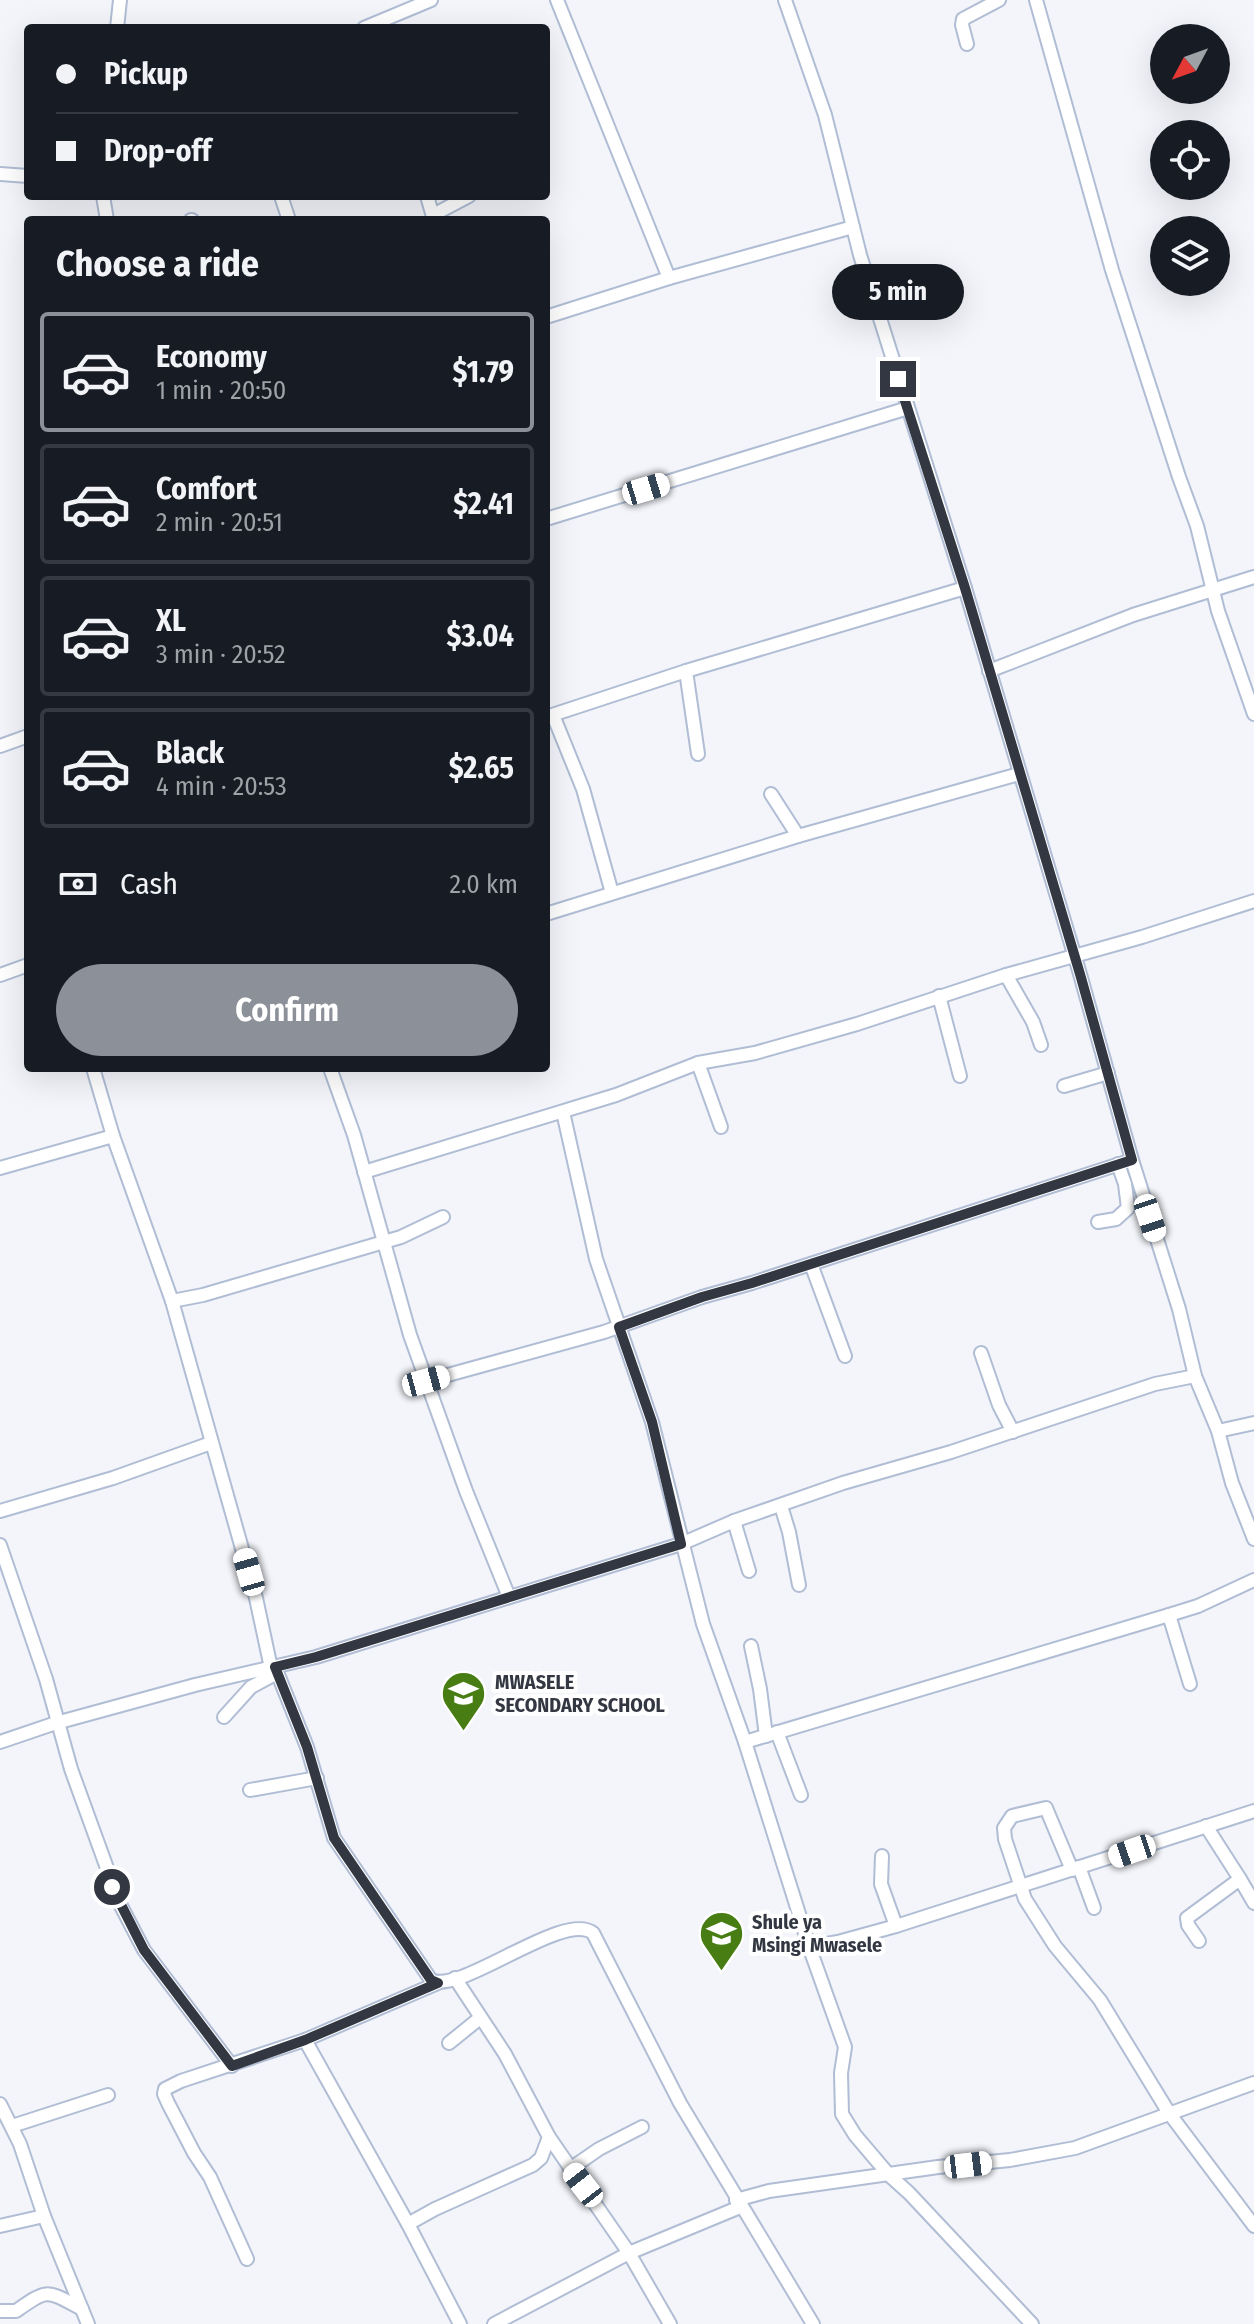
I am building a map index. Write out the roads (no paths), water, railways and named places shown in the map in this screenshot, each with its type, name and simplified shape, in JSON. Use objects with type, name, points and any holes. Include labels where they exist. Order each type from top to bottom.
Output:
[{"type":"street","points":[[117,24],[120,0]]},
{"type":"street","points":[[374,24],[431,0]]},
{"type":"street","points":[[557,0],[669,278]]},
{"type":"street","points":[[785,0],[825,115],[853,227],[965,588],[1132,1160],[1179,1309],[1195,1376],[1218,1431],[1232,1483],[1254,1539]]},
{"type":"street","points":[[967,44],[963,19],[999,0]]},
{"type":"street","points":[[1036,0],[1112,270],[1197,526],[1211,589],[1254,714]]},
{"type":"street","points":[[0,174],[24,176]]},
{"type":"street","points":[[437,216],[463,200]]},
{"type":"street","points":[[550,316],[669,278],[853,227]]},
{"type":"street","points":[[550,518],[908,408]]},
{"type":"street","points":[[989,671],[1133,615],[1254,577]]},
{"type":"street","points":[[612,893],[583,789],[550,716],[686,671],[965,588]]},
{"type":"street","points":[[686,671],[698,754]]},
{"type":"street","points":[[0,746],[24,737]]},
{"type":"street","points":[[550,913],[798,836],[1019,774]]},
{"type":"street","points":[[771,794],[798,836]]},
{"type":"street","points":[[364,1172],[616,1095],[698,1063],[767,1049],[1254,901]]},
{"type":"street","points":[[0,975],[24,966]]},
{"type":"street","points":[[1006,975],[1033,1022],[1041,1045]]},
{"type":"street","points":[[939,996],[960,1076]]},
{"type":"street","points":[[698,1063],[721,1127]]},
{"type":"street","points":[[94,1072],[113,1136],[172,1301],[274,1669],[307,1747],[327,1819],[341,1850],[431,1980],[438,1983]]},
{"type":"street","points":[[331,1072],[354,1135],[382,1241],[426,1381],[509,1597]]},
{"type":"street","points":[[1064,1086],[1108,1073]]},
{"type":"street","points":[[563,1112],[596,1259],[652,1422],[703,1624],[845,2047],[841,2073],[842,2114],[855,2135],[889,2175],[1032,2324]]},
{"type":"street","points":[[0,1168],[113,1136]]},
{"type":"street","points":[[426,1381],[619,1327],[702,1297],[1132,1160]]},
{"type":"street","points":[[1098,1222],[1116,1219],[1128,1208],[1118,1164]]},
{"type":"street","points":[[172,1301],[401,1237],[443,1217]]},
{"type":"street","points":[[811,1264],[845,1356]]},
{"type":"street","points":[[981,1353],[999,1405],[1013,1432]]},
{"type":"street","points":[[0,1742],[56,1723],[195,1685],[316,1657],[681,1544],[734,1521],[843,1483],[1013,1432],[1155,1384],[1195,1376]]},
{"type":"street","points":[[1218,1431],[1254,1423]]},
{"type":"street","points":[[0,1511],[113,1478],[211,1443]]},
{"type":"street","points":[[781,1506],[799,1585]]},
{"type":"street","points":[[734,1521],[749,1571]]},
{"type":"street","points":[[0,1545],[112,1887],[144,1950],[232,2066]]},
{"type":"street","points":[[745,1742],[1198,1606],[1254,1580]]},
{"type":"street","points":[[1169,1615],[1190,1684]]},
{"type":"street","points":[[751,1646],[772,1734],[801,1795]]},
{"type":"street","points":[[224,1717],[251,1687],[274,1669]]},
{"type":"street","points":[[250,1790],[317,1778]]},
{"type":"street","points":[[1094,1908],[1048,1810],[1042,1807],[1012,1816],[1004,1828],[1005,1839],[1020,1886],[1035,1917],[1113,2018],[1169,2113],[1254,2226]]},
{"type":"street","points":[[809,1947],[896,1926],[1254,1811]]},
{"type":"street","points":[[1206,1826],[1254,1903]]},
{"type":"street","points":[[882,1856],[881,1884],[896,1926]]},
{"type":"street","points":[[1199,1941],[1187,1918],[1240,1879]]},
{"type":"street","points":[[247,2259],[210,2177],[164,2094],[165,2089],[305,2040],[550,1936],[577,1928],[589,1929],[600,1943],[654,2055],[738,2203],[754,2224],[812,2324]]},
{"type":"street","points":[[455,1978],[512,2066],[549,2137],[629,2253],[670,2324]]},
{"type":"street","points":[[449,2043],[480,2018]]},
{"type":"street","points":[[305,2040],[460,2324]]},
{"type":"street","points":[[494,2324],[629,2253],[769,2191],[1075,2148],[1254,2083]]},
{"type":"street","points":[[12,2126],[108,2095]]},
{"type":"street","points":[[0,2104],[12,2126],[88,2324]]},
{"type":"street","points":[[570,2169],[599,2149],[642,2127]]},
{"type":"street","points":[[408,2224],[533,2165],[541,2158],[549,2137]]},
{"type":"street","points":[[0,2226],[44,2216]]},
{"type":"street","points":[[0,2311],[16,2311],[32,2298],[45,2294],[57,2296],[82,2309]]},
{"type":"place","name":"MWASELE SECONDARY SCHOOL","points":[[464,1732]]},
{"type":"place","name":"Shule ya Msingi Mwasele","points":[[721,1972]]}]
